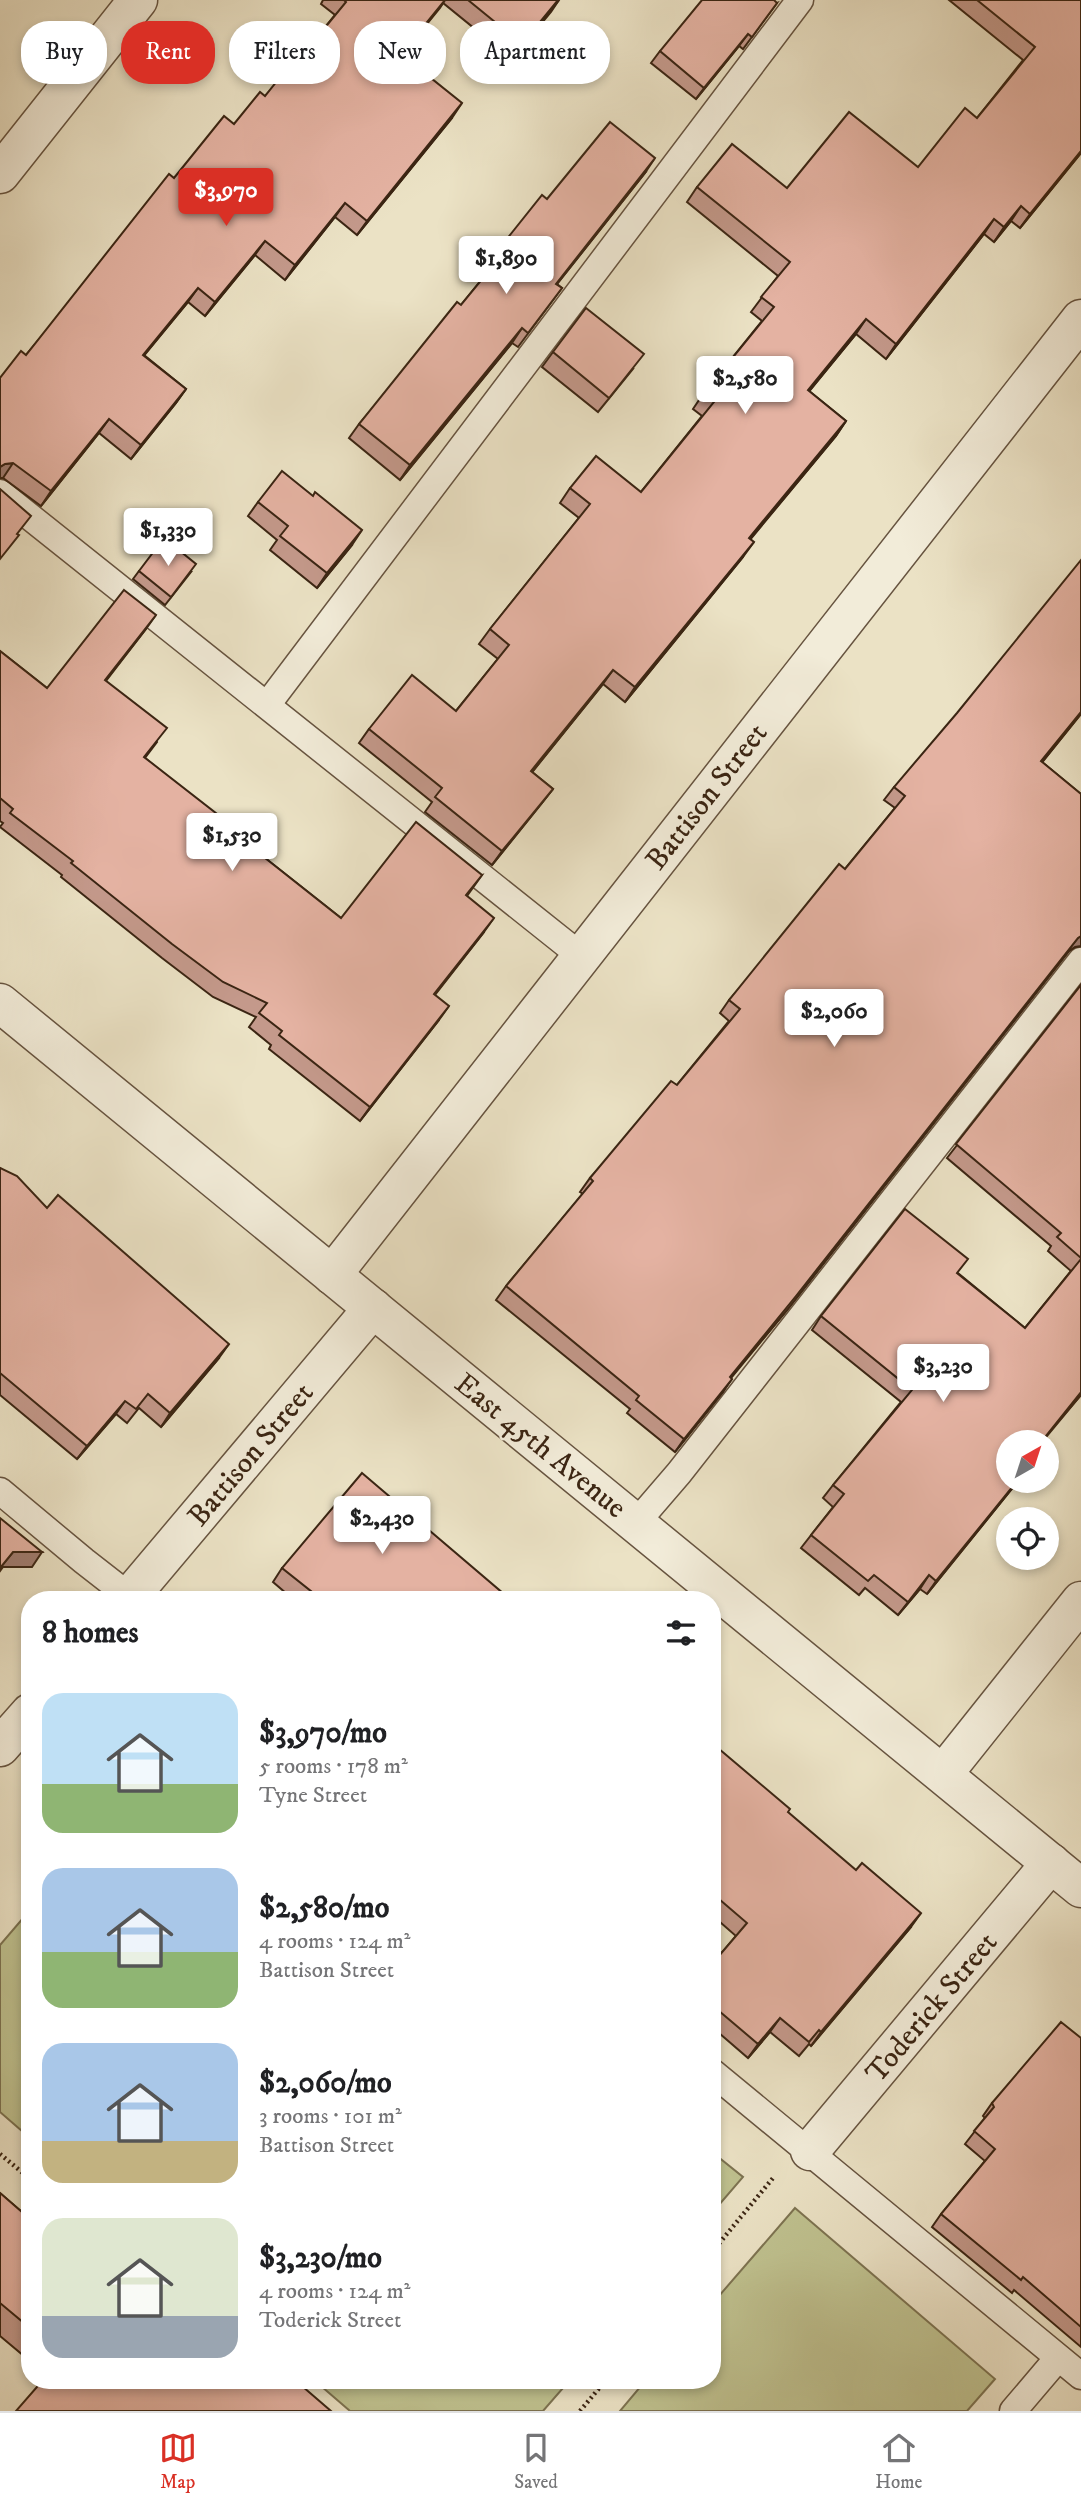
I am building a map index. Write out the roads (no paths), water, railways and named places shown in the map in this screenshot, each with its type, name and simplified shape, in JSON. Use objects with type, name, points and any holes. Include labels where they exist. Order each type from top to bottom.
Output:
[{"type":"street","points":[[7,152],[138,0]]},
{"type":"street","name":"Battison Street","points":[[332,1275],[1081,319]]},
{"type":"street","name":"East 45th Avenue","points":[[0,1003],[719,1591]]},
{"type":"street","name":"Battison Street","points":[[136,1591],[373,1308]]},
{"type":"street","name":"East 45th Avenue","points":[[721,1592],[1081,1888]]},
{"type":"street","points":[[943,1774],[1081,1601]]},
{"type":"street","points":[[0,1747],[21,1723]]},
{"type":"street","name":"Toderick Street","points":[[810,2151],[1051,1863]]},
{"type":"lane","points":[[267,705],[800,0]]},
{"type":"lane","points":[[0,493],[581,956]]},
{"type":"lane","points":[[636,1523],[1081,961]]},
{"type":"lane","points":[[0,1490],[121,1591]]},
{"type":"lane","points":[[721,2079],[1081,2376]]},
{"type":"lane","points":[[1013,2411],[1058,2358]]}]
